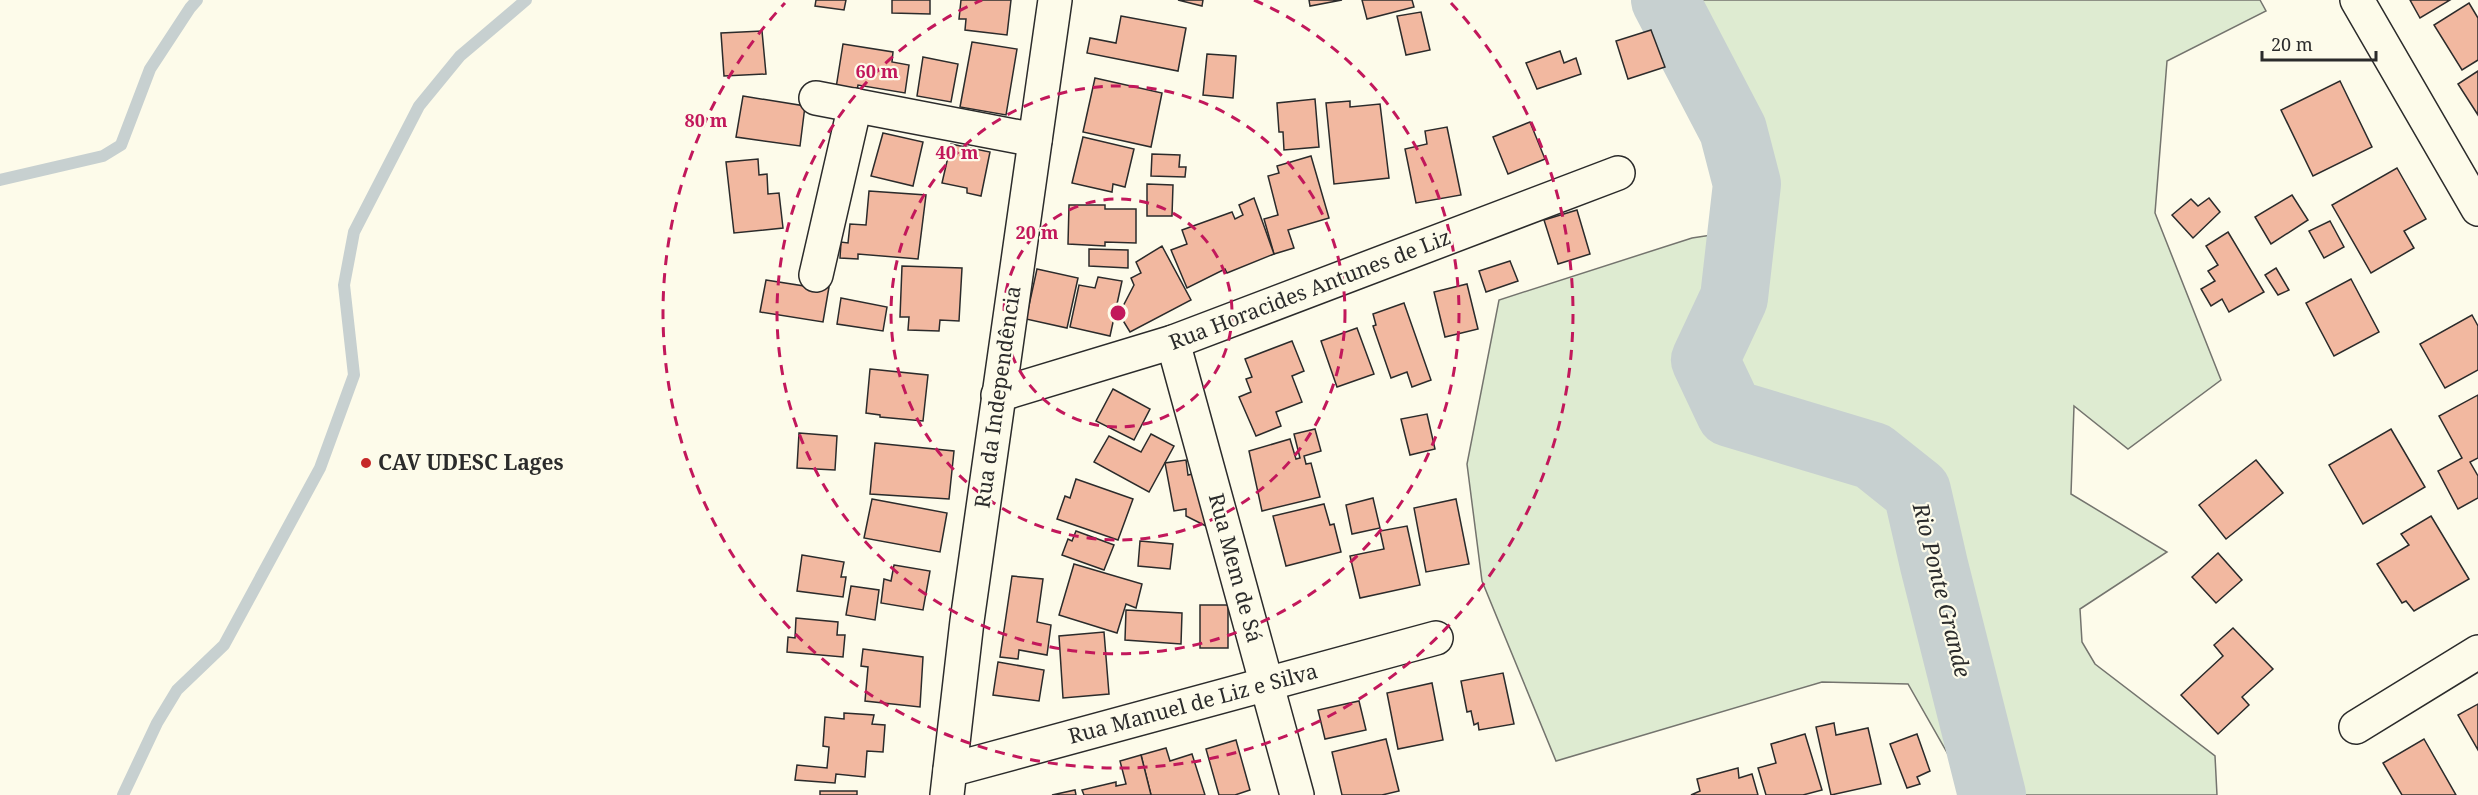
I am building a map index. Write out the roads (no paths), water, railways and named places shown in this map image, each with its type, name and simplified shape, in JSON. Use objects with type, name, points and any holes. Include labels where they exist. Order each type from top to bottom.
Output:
[{"type":"street","name":"Rua da Independência","points":[[948,783],[967,621],[1055,0]]},
{"type":"street","points":[[2356,0],[2478,209]]},
{"type":"street","points":[[816,98],[1035,140]]},
{"type":"street","points":[[816,275],[855,105]]},
{"type":"street","name":"Rua Horacides Antunes de Liz","points":[[998,395],[1173,342],[1618,173]]},
{"type":"street","name":"Rua Mem de Sá","points":[[1173,342],[1297,795]]},
{"type":"street","name":"Rua Manuel de Liz e Silva","points":[[948,783],[1267,684],[1436,638]]},
{"type":"street","points":[[2356,727],[2478,652]]},
{"type":"waterway","points":[[0,180],[103,156],[121,145],[150,69],[197,0]]},
{"type":"waterway","points":[[123,795],[157,723],[177,690],[224,645],[320,468],[354,375],[344,285],[354,232],[419,106],[460,56],[526,0]]},
{"type":"waterway","name":"Rio Ponte Grande","points":[[1665,0],[1733,130],[1747,184],[1734,298],[1705,360],[1730,413],[1873,456],[1917,491],[1992,795]]},
{"type":"place","name":"CAV UDESC Lages","points":[[366,463]]}]
